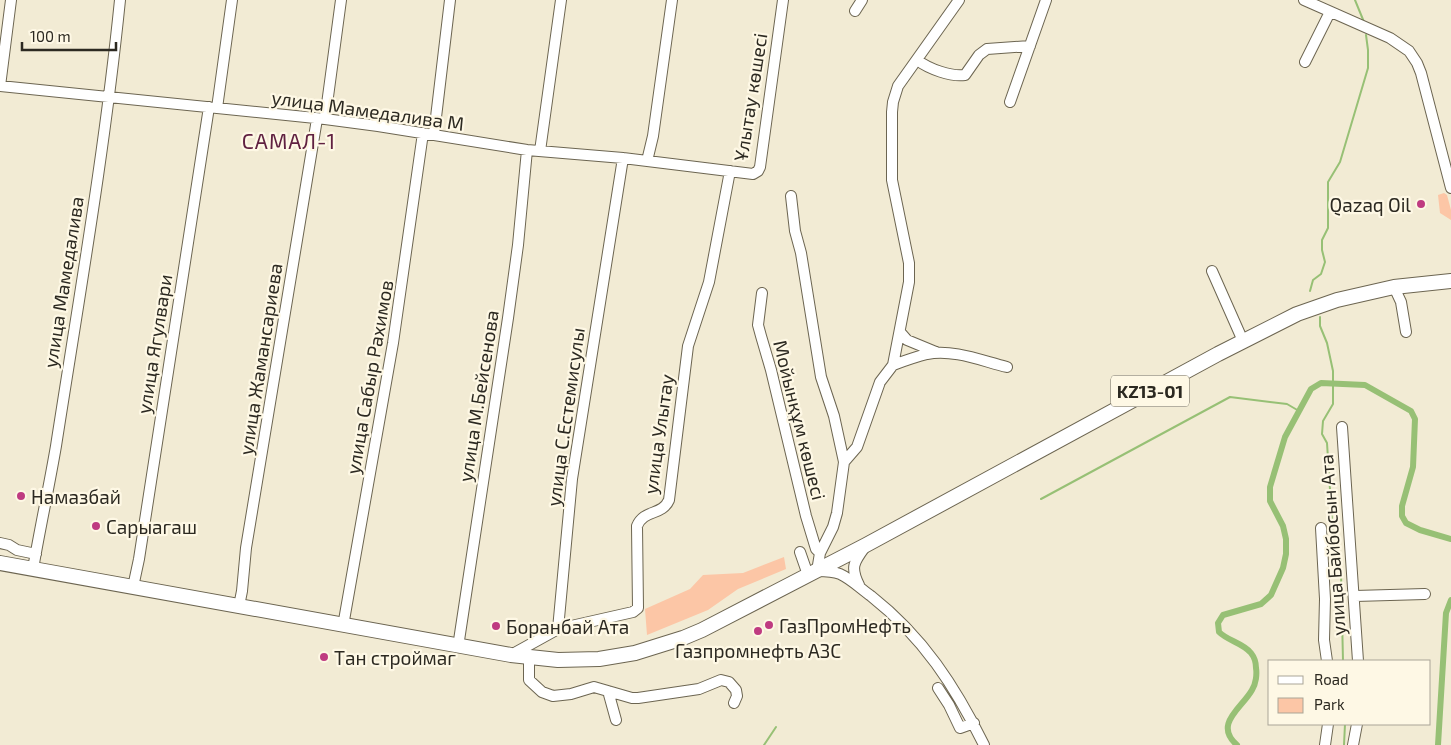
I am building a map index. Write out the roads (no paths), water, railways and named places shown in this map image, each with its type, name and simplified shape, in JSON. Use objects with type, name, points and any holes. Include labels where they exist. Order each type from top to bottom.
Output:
[{"type":"highway","name":"KZ13-01","points":[[0,563],[511,656],[558,660],[599,659],[635,653],[662,646],[702,630],[866,545],[1243,341],[1311,310],[1338,300],[1394,287],[1451,281]]},
{"type":"street","points":[[0,86],[11,0]]},
{"type":"street","name":"улица Мамедалива","points":[[33,569],[56,446],[109,97],[120,0]]},
{"type":"street","name":"улица Ягулвари","points":[[133,587],[232,0]]},
{"type":"street","name":"улица Жамансариева","points":[[239,606],[246,548],[341,0]]},
{"type":"street","name":"улица Сабыр Рахимов","points":[[343,626],[394,343],[450,0]]},
{"type":"street","points":[[540,151],[561,0]]},
{"type":"street","points":[[646,161],[653,136],[672,0]]},
{"type":"street","name":"Ұлытау көшесі","points":[[730,171],[753,174],[760,167],[783,0]]},
{"type":"street","points":[[855,11],[862,0]]},
{"type":"street","name":"Мойынқұм көшесі","points":[[813,573],[837,513],[844,462],[854,453],[880,382],[893,365],[910,274],[892,180],[893,102],[898,86],[959,0]]},
{"type":"street","points":[[1010,102],[1046,0]]},
{"type":"street","points":[[1304,0],[1390,38],[1413,57],[1421,72],[1451,188]]},
{"type":"street","points":[[1305,62],[1330,12]]},
{"type":"street","points":[[918,60],[938,70],[960,76],[970,71],[979,55],[987,49],[1030,46]]},
{"type":"street","name":"улица Мамедалива М","points":[[0,86],[321,119],[527,150],[623,158],[730,171]]},
{"type":"street","name":"улица М.Бейсенова","points":[[458,647],[509,310],[518,245],[527,150]]},
{"type":"street","name":"улица С.Естемисулы","points":[[558,629],[572,479],[623,158]]},
{"type":"street","name":"улица Улытау","points":[[558,629],[633,612],[638,608],[637,526],[642,518],[668,504],[688,346],[709,282],[730,171]]},
{"type":"street","points":[[791,196],[795,231],[801,253],[821,377],[834,416],[844,462]]},
{"type":"street","points":[[1212,271],[1243,341]]},
{"type":"street","points":[[1394,287],[1401,302],[1406,332]]},
{"type":"street","name":"Мойынқұм көшесі","points":[[762,293],[758,325],[771,370],[806,516],[816,549],[820,553]]},
{"type":"street","points":[[900,332],[908,340],[939,353],[974,358],[1007,368]]},
{"type":"street","points":[[893,365],[921,356],[939,353]]},
{"type":"street","name":"улица Байбосын Ата","points":[[1342,427],[1358,660]]},
{"type":"street","points":[[1321,528],[1325,599],[1324,640],[1327,660]]},
{"type":"street","points":[[0,543],[9,545],[17,550],[36,554]]},
{"type":"street","points":[[861,588],[853,567],[866,545]]},
{"type":"street","points":[[800,552],[813,573],[837,573],[861,588],[903,624],[926,650],[974,723],[984,745]]},
{"type":"street","points":[[1355,596],[1425,594]]},
{"type":"street","points":[[511,656],[558,629]]},
{"type":"street","points":[[529,658],[529,680],[532,686],[553,696],[571,694],[594,687],[609,698],[616,720]]},
{"type":"street","points":[[609,698],[638,698],[699,689],[717,680],[724,680],[730,682],[736,690],[737,696],[734,703]]},
{"type":"street","points":[[938,688],[950,705],[960,728],[974,723]]},
{"type":"street","points":[[1325,745],[1328,725]]},
{"type":"street","points":[[1353,745],[1357,725]]},
{"type":"waterway","points":[[1355,0],[1364,22]]},
{"type":"waterway","points":[[1310,291],[1313,280],[1321,274],[1325,262],[1322,240],[1328,228],[1328,182],[1340,162],[1368,68],[1366,35]]},
{"type":"waterway","points":[[1320,317],[1320,326],[1327,343],[1333,371],[1333,404],[1323,421],[1322,434],[1327,443],[1334,552],[1341,572],[1343,660]]},
{"type":"waterway","points":[[1237,745],[1230,737],[1229,723],[1253,688],[1256,664],[1248,650],[1219,632],[1218,623],[1223,615],[1261,604],[1271,595],[1283,568],[1286,554],[1286,539],[1283,526],[1270,501],[1270,487],[1285,437],[1311,389],[1321,383],[1365,385],[1411,411],[1415,419],[1413,467],[1402,506],[1402,516],[1406,523],[1420,530],[1451,539]]},
{"type":"waterway","points":[[1041,499],[1230,397],[1287,404],[1299,411]]},
{"type":"waterway","points":[[1438,745],[1446,613],[1451,600]]},
{"type":"waterway","points":[[1344,745],[1345,725]]},
{"type":"waterway","points":[[764,745],[776,727]]},
{"type":"place","name":"Qazaq Oil","points":[[1421,204]]},
{"type":"place","name":"Намазбай","points":[[21,496]]},
{"type":"place","name":"Сарыагаш","points":[[96,526]]},
{"type":"place","name":"ГазПромНефть","points":[[769,625]]},
{"type":"place","name":"Боранбай Ата","points":[[496,626]]},
{"type":"place","name":"Газпромнефть АЗС","points":[[758,631]]},
{"type":"place","name":"Тан строймаг","points":[[324,657]]},
{"type":"district","name":"САМАЛ-1","points":[[289,140]]}]
